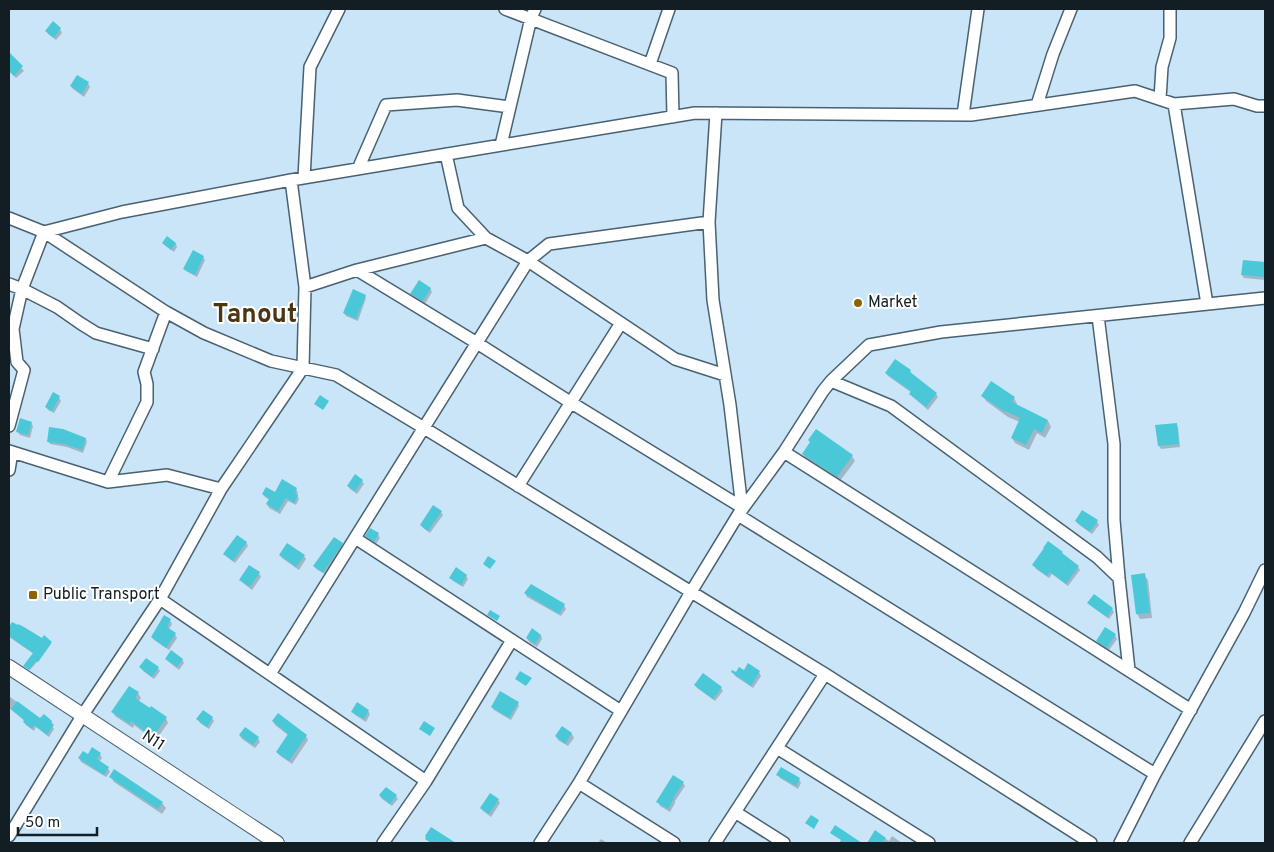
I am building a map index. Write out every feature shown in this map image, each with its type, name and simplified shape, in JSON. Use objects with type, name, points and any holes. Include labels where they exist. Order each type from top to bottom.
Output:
[{"type":"main road","name":"N11","points":[[9,667],[277,843]]},
{"type":"street","points":[[304,178],[310,67],[339,9]]},
{"type":"street","points":[[505,9],[533,14],[672,73],[673,117]]},
{"type":"street","points":[[650,64],[669,9]]},
{"type":"street","points":[[962,116],[978,9]]},
{"type":"street","points":[[1037,106],[1053,54],[1071,9]]},
{"type":"street","points":[[1160,100],[1162,67],[1170,38],[1170,9]]},
{"type":"street","points":[[501,145],[533,14]]},
{"type":"street","points":[[44,232],[122,212],[291,180],[695,113],[962,116],[1135,91],[1174,104],[1234,99],[1257,106],[1265,106]]},
{"type":"street","points":[[358,169],[386,106],[456,100],[510,107]]},
{"type":"street","points":[[1174,104],[1207,304]]},
{"type":"street","points":[[716,114],[709,222],[713,300],[730,405],[741,512]]},
{"type":"street","points":[[446,154],[458,208],[486,238],[528,261],[675,359],[725,375]]},
{"type":"street","points":[[9,836],[82,716],[160,598],[221,489],[304,368],[305,287],[291,180]]},
{"type":"street","points":[[9,218],[44,232],[166,312],[204,333],[271,361],[336,376],[825,674],[1091,843]]},
{"type":"street","points":[[270,674],[528,261],[549,244],[709,222]]},
{"type":"street","points":[[9,426],[24,370],[17,362],[11,328],[22,289],[44,232]]},
{"type":"street","points":[[305,287],[358,270],[486,238]]},
{"type":"street","points":[[358,270],[477,343],[1155,774]]},
{"type":"street","points":[[9,284],[57,307],[96,333],[153,349]]},
{"type":"street","points":[[540,843],[579,783],[691,592],[741,512],[784,452],[823,391],[869,345],[941,332],[1265,298]]},
{"type":"street","points":[[108,482],[147,402],[147,384],[144,372],[166,312]]},
{"type":"street","points":[[1098,316],[1114,444],[1114,520],[1129,670]]},
{"type":"street","points":[[518,486],[621,323]]},
{"type":"street","points":[[831,381],[891,406],[1097,557],[1119,578]]},
{"type":"street","points":[[9,470],[10,451],[108,482],[167,475],[221,489]]},
{"type":"street","points":[[784,452],[1191,710]]},
{"type":"street","points":[[355,538],[621,712]]},
{"type":"street","points":[[1120,843],[1155,774],[1244,613],[1265,570]]},
{"type":"street","points":[[160,598],[426,781]]},
{"type":"street","points":[[383,843],[426,781],[512,640]]},
{"type":"street","points":[[715,843],[825,674]]},
{"type":"street","points":[[1190,843],[1265,721]]},
{"type":"street","points":[[777,748],[929,843]]},
{"type":"street","points":[[579,783],[674,843]]},
{"type":"street","points":[[735,812],[784,843]]},
{"type":"building","points":[[53,21],[61,28],[54,38],[45,31]]},
{"type":"building","points":[[9,52],[23,66],[14,76],[9,71]]},
{"type":"building","points":[[77,75],[89,82],[82,94],[70,86]]},
{"type":"building","points":[[167,236],[176,243],[171,250],[162,243]]},
{"type":"building","points":[[193,250],[204,256],[195,275],[183,269]]},
{"type":"building","points":[[1243,260],[1265,262],[1265,277],[1241,275]]},
{"type":"building","points":[[419,280],[431,288],[423,301],[410,294]]},
{"type":"building","points":[[353,289],[366,295],[356,319],[343,313]]},
{"type":"building","points":[[895,359],[911,370],[910,372],[937,393],[926,407],[909,394],[911,391],[885,373]]},
{"type":"building","points":[[991,381],[1015,397],[1012,402],[1048,420],[1042,433],[1034,429],[1026,445],[1011,438],[1020,418],[1005,412],[981,396]]},
{"type":"building","points":[[53,392],[60,396],[52,411],[45,407]]},
{"type":"building","points":[[320,395],[329,401],[323,410],[314,404]]},
{"type":"building","points":[[20,418],[32,422],[28,435],[16,432]]},
{"type":"building","points":[[1177,423],[1179,444],[1158,446],[1155,425]]},
{"type":"building","points":[[49,427],[63,429],[86,438],[82,450],[64,444],[47,442]]},
{"type":"building","points":[[816,429],[853,455],[837,477],[802,454],[810,442],[808,440]]},
{"type":"building","points":[[355,474],[363,480],[355,491],[347,486]]},
{"type":"building","points":[[282,479],[297,488],[295,493],[298,495],[294,503],[286,498],[278,511],[266,504],[269,499],[262,494],[266,487],[275,492]]},
{"type":"building","points":[[433,505],[442,511],[428,531],[420,525]]},
{"type":"building","points":[[1082,510],[1098,520],[1090,532],[1075,521]]},
{"type":"building","points":[[370,528],[379,533],[374,542],[365,536]]},
{"type":"building","points":[[237,535],[247,542],[233,561],[223,554]]},
{"type":"building","points":[[334,537],[343,543],[323,573],[313,566]]},
{"type":"building","points":[[1048,541],[1079,566],[1066,584],[1050,572],[1047,576],[1032,565]]},
{"type":"building","points":[[287,543],[305,555],[296,567],[279,555]]},
{"type":"building","points":[[488,556],[496,561],[490,569],[483,564]]},
{"type":"building","points":[[249,565],[260,572],[250,587],[239,580]]},
{"type":"building","points":[[456,567],[467,575],[461,585],[449,578]]},
{"type":"building","points":[[1145,573],[1150,613],[1136,614],[1131,575]]},
{"type":"building","points":[[531,584],[565,604],[559,614],[524,593]]},
{"type":"building","points":[[1094,594],[1113,608],[1107,617],[1087,603]]},
{"type":"building","points":[[490,610],[500,616],[497,621],[487,615]]},
{"type":"building","points":[[164,615],[171,619],[167,627],[176,633],[166,648],[151,637]]},
{"type":"building","points":[[12,622],[42,638],[44,635],[52,642],[38,662],[36,661],[29,670],[23,666],[33,653],[9,636],[9,627]]},
{"type":"building","points":[[1105,627],[1116,634],[1107,648],[1096,641]]},
{"type":"building","points":[[532,628],[541,635],[535,644],[526,638]]},
{"type":"building","points":[[171,650],[183,659],[177,667],[165,659]]},
{"type":"building","points":[[146,658],[159,667],[152,677],[139,667]]},
{"type":"building","points":[[748,663],[760,671],[751,686],[731,672],[732,670],[736,672],[739,667],[744,670]]},
{"type":"building","points":[[520,671],[532,678],[526,686],[515,679]]},
{"type":"building","points":[[703,673],[722,687],[713,699],[694,685]]},
{"type":"building","points":[[129,686],[139,692],[135,698],[167,717],[154,735],[150,735],[131,721],[130,724],[111,712]]},
{"type":"building","points":[[500,691],[519,702],[509,718],[491,707]]},
{"type":"building","points":[[17,701],[40,718],[44,714],[52,721],[51,723],[54,725],[47,735],[34,725],[32,729],[11,709]]},
{"type":"building","points":[[357,702],[369,710],[364,719],[351,712]]},
{"type":"building","points":[[203,710],[213,717],[207,727],[196,719]]},
{"type":"building","points":[[278,713],[307,735],[289,761],[276,752],[288,734],[272,721]]},
{"type":"building","points":[[424,721],[435,728],[430,736],[419,729]]},
{"type":"building","points":[[562,726],[572,733],[565,744],[555,736]]},
{"type":"building","points":[[245,727],[259,737],[253,745],[239,735]]},
{"type":"building","points":[[92,747],[101,753],[97,759],[109,767],[104,775],[78,758],[83,751],[88,754]]},
{"type":"building","points":[[781,767],[800,778],[796,786],[776,775]]},
{"type":"building","points":[[114,769],[163,802],[158,809],[109,777]]},
{"type":"building","points":[[673,775],[684,782],[668,809],[656,802]]},
{"type":"building","points":[[386,787],[397,795],[390,804],[379,795]]},
{"type":"building","points":[[490,793],[499,799],[489,814],[480,808]]},
{"type":"building","points":[[811,815],[819,820],[814,829],[805,823]]},
{"type":"building","points":[[835,825],[862,843],[839,843],[841,840],[830,833]]},
{"type":"building","points":[[431,827],[456,843],[431,843],[425,839],[425,836]]},
{"type":"building","points":[[875,830],[886,838],[882,843],[867,843]]},
{"type":"place","name":"Market","points":[[858,303]]},
{"type":"place","name":"Public Transport","points":[[33,595]]},
{"type":"district","name":"Tanout","points":[[255,315]]}]
